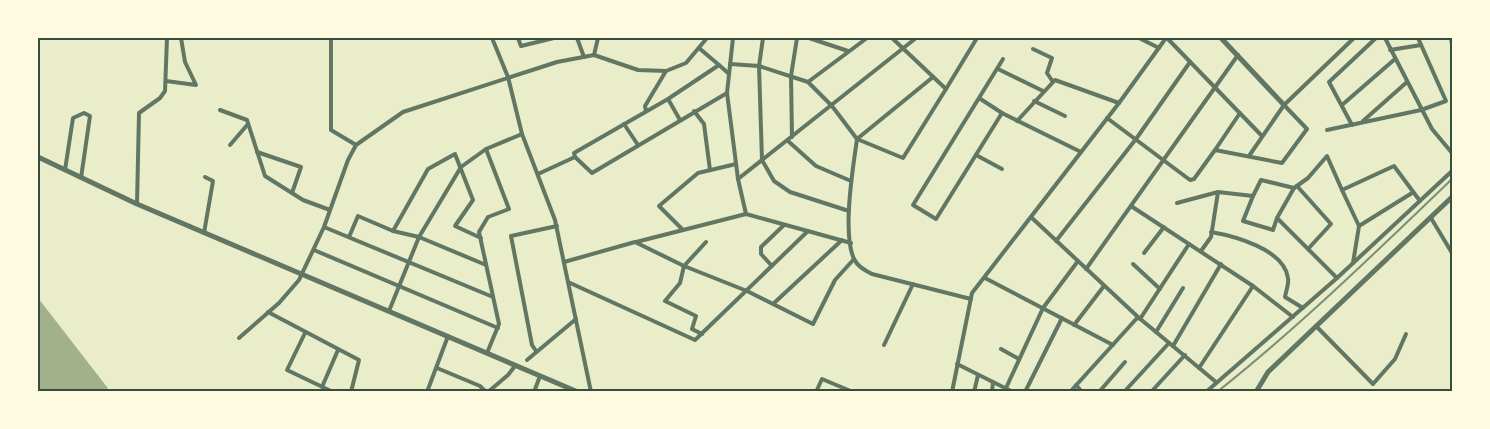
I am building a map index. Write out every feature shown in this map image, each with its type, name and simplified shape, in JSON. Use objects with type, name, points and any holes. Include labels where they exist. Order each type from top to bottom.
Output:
[{"type":"street","points":[[136,204],[139,113],[160,98],[165,91],[167,38]]},
{"type":"street","points":[[166,81],[196,85],[185,62],[181,38]]},
{"type":"street","points":[[331,38],[331,130],[356,145]]},
{"type":"street","points":[[492,38],[508,77],[522,134],[556,226],[591,392]]},
{"type":"street","points":[[518,38],[521,46],[554,38]]},
{"type":"street","points":[[577,38],[584,57]]},
{"type":"street","points":[[594,55],[598,38]]},
{"type":"street","points":[[239,338],[300,280],[324,227],[348,160],[356,145],[403,112],[557,62],[594,55],[638,70],[666,71],[686,63],[708,38]]},
{"type":"street","points":[[733,38],[727,93],[738,180],[746,214]]},
{"type":"street","points":[[763,38],[759,66],[762,160],[774,181],[790,192],[849,211]]},
{"type":"street","points":[[797,38],[791,76],[790,139],[816,166],[851,181]]},
{"type":"street","points":[[809,38],[848,51]]},
{"type":"street","points":[[808,82],[867,38]]},
{"type":"street","points":[[892,38],[946,89]]},
{"type":"street","points":[[738,180],[916,38]]},
{"type":"street","points":[[730,64],[759,66],[808,82],[832,106],[857,139],[903,158],[977,38]]},
{"type":"street","points":[[1138,38],[1159,48]]},
{"type":"street","points":[[952,392],[972,294],[1032,218],[1166,38],[1262,136]]},
{"type":"street","points":[[1215,150],[1282,163],[1307,129],[1221,38]]},
{"type":"street","points":[[1249,156],[1284,104],[1354,38]]},
{"type":"street","points":[[1352,125],[1329,82],[1376,38]]},
{"type":"street","points":[[1385,38],[1432,130],[1452,153]]},
{"type":"street","points":[[1327,130],[1421,110],[1446,101],[1418,38]]},
{"type":"street","points":[[1451,38],[1452,44]]},
{"type":"street","points":[[1390,50],[1421,45]]},
{"type":"street","points":[[699,48],[728,73]]},
{"type":"street","points":[[1033,49],[1052,58],[1047,73],[1053,82]]},
{"type":"street","points":[[1086,269],[1238,55]]},
{"type":"street","points":[[1002,113],[936,219],[914,204],[979,98],[981,91],[998,69],[1003,59]]},
{"type":"street","points":[[1342,105],[1395,59]]},
{"type":"street","points":[[1056,241],[1136,139],[1190,62]]},
{"type":"street","points":[[575,157],[574,153],[668,99],[719,65]]},
{"type":"street","points":[[998,69],[1043,91]]},
{"type":"street","points":[[646,111],[645,106],[666,71]]},
{"type":"street","points":[[933,77],[857,139],[849,211],[851,243],[854,259],[861,268],[872,274],[971,299]]},
{"type":"street","points":[[1017,120],[1055,80],[1119,103]]},
{"type":"street","points":[[1362,123],[1407,82]]},
{"type":"street","points":[[575,157],[592,173],[727,93]]},
{"type":"street","points":[[979,98],[1002,113],[1081,152]]},
{"type":"street","points":[[668,99],[680,120]]},
{"type":"street","points":[[1034,101],[1065,116]]},
{"type":"street","points":[[220,110],[247,120],[265,176],[303,200],[330,210]]},
{"type":"street","points":[[694,111],[704,124],[710,170]]},
{"type":"street","points":[[65,170],[73,118],[84,113],[90,116],[82,178]]},
{"type":"street","points":[[1107,118],[1190,180],[1194,179],[1240,113]]},
{"type":"street","points":[[230,145],[248,124]]},
{"type":"street","points":[[624,124],[638,145]]},
{"type":"street","points":[[389,311],[419,237],[461,167],[486,149],[522,134]]},
{"type":"street","points":[[486,149],[509,209],[488,217],[479,232],[499,324],[486,353]]},
{"type":"street","points":[[256,152],[301,167],[292,193]]},
{"type":"street","points":[[393,231],[428,169],[455,154],[473,200],[455,226],[481,238]]},
{"type":"street","points":[[976,155],[1002,169]]},
{"type":"street","points":[[1308,249],[1331,224],[1295,187],[1261,180],[1243,221],[1273,230],[1277,218],[1295,187],[1308,178],[1327,156],[1359,226],[1353,264]]},
{"type":"street","points":[[38,157],[136,204],[578,392]]},
{"type":"street","points":[[538,174],[575,157]]},
{"type":"street","points":[[683,230],[659,206],[698,173],[736,164]]},
{"type":"street","points":[[1342,190],[1394,166],[1420,201]]},
{"type":"street","points":[[1206,392],[1338,278],[1452,171]]},
{"type":"street","points":[[204,233],[213,181],[205,177]]},
{"type":"street","points":[[1177,203],[1218,192],[1253,196]]},
{"type":"street","points":[[1201,251],[1211,237],[1218,192]]},
{"type":"street","points":[[1359,226],[1412,192]]},
{"type":"street","points":[[1256,392],[1268,372],[1452,197]]},
{"type":"street","points":[[1131,206],[1221,264],[1294,317]]},
{"type":"street","points":[[564,262],[746,214],[851,243]]},
{"type":"street","points":[[349,237],[358,216],[393,231],[419,237],[486,265]]},
{"type":"street","points":[[1032,218],[1139,318],[1216,382]]},
{"type":"street","points":[[1277,218],[1338,278]]},
{"type":"street","points":[[1432,218],[1452,253]]},
{"type":"street","points":[[772,266],[761,254],[761,247],[784,224]]},
{"type":"street","points":[[536,351],[532,344],[511,236],[556,226]]},
{"type":"street","points":[[324,227],[493,297]]},
{"type":"street","points":[[1144,253],[1164,227]]},
{"type":"street","points":[[568,282],[695,340],[808,231]]},
{"type":"street","points":[[1211,232],[1233,236],[1257,244],[1279,263],[1288,275],[1289,281],[1285,298],[1303,308]]},
{"type":"street","points":[[773,304],[842,240]]},
{"type":"street","points":[[635,242],[684,266],[747,291],[813,324],[835,280],[854,259]]},
{"type":"street","points":[[702,334],[692,329],[696,316],[665,301],[680,283],[684,266],[706,242]]},
{"type":"street","points":[[1070,392],[1139,318],[1189,244]]},
{"type":"street","points":[[314,250],[498,328]]},
{"type":"street","points":[[1006,388],[1043,308],[1078,260]]},
{"type":"street","points":[[1133,264],[1160,289]]},
{"type":"street","points":[[1124,392],[1171,344],[1221,264]]},
{"type":"street","points":[[984,278],[1113,345]]},
{"type":"street","points":[[884,345],[913,284]]},
{"type":"street","points":[[1074,324],[1104,286]]},
{"type":"street","points":[[1199,368],[1253,286]]},
{"type":"street","points":[[1156,332],[1182,288]]},
{"type":"street","points":[[268,312],[360,362],[351,392]]},
{"type":"street","points":[[1025,392],[1062,318]]},
{"type":"street","points":[[527,360],[576,319]]},
{"type":"street","points":[[1316,326],[1373,384],[1395,359],[1406,334]]},
{"type":"street","points":[[305,332],[287,370],[333,392]]},
{"type":"street","points":[[427,392],[448,336]]},
{"type":"street","points":[[1001,349],[1020,359]]},
{"type":"street","points":[[322,387],[338,350]]},
{"type":"street","points":[[1151,392],[1185,355]]},
{"type":"street","points":[[1099,392],[1125,362]]},
{"type":"street","points":[[957,364],[1013,392]]},
{"type":"street","points":[[437,368],[480,386],[487,392],[508,375],[515,366]]},
{"type":"street","points":[[974,392],[978,374]]},
{"type":"street","points":[[534,392],[540,376]]},
{"type":"street","points":[[816,392],[822,379],[853,392]]},
{"type":"street","points":[[992,392],[993,382]]},
{"type":"street","points":[[1076,385],[1082,392]]},
{"type":"shaded area","points":[[38,298],[107,387],[109,391],[38,391]]},
{"type":"railway","points":[[1217,392],[1308,315],[1452,179]]}]
